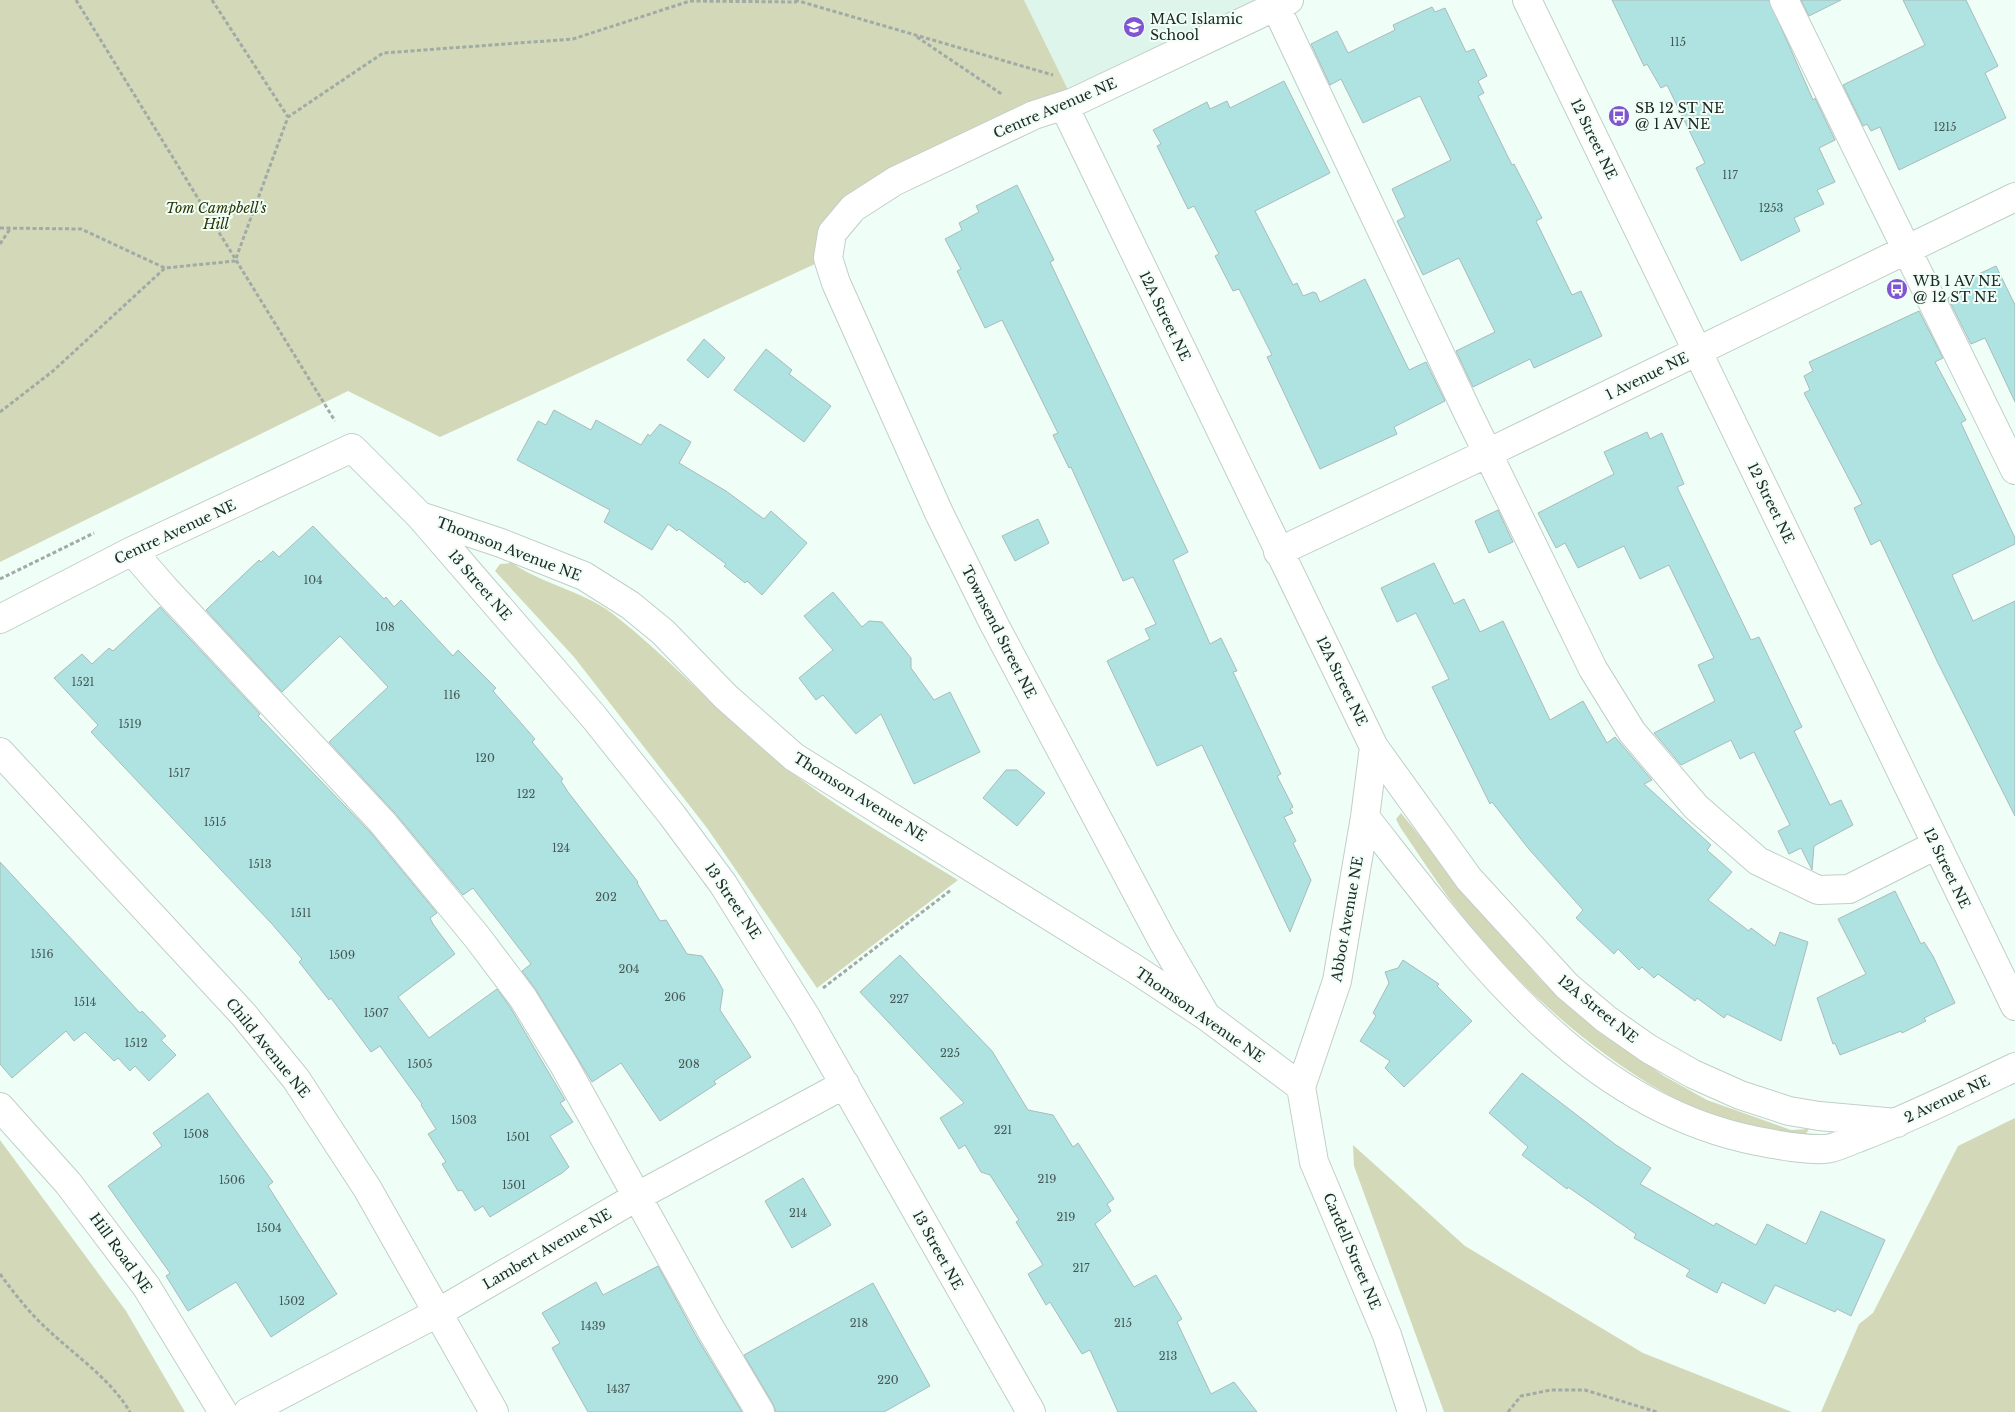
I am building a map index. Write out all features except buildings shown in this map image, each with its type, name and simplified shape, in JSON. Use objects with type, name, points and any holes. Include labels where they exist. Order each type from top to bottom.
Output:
[{"type":"street","name":"12 Street NE","points":[[1527,0],[2015,1006]]},
{"type":"street","points":[[1784,0],[2015,470]]},
{"type":"street","points":[[1283,3],[1488,453],[1593,669],[1632,732],[1696,807],[1758,861],[1818,890],[1849,889],[1936,845]]},
{"type":"street","name":"Centre Avenue NE","points":[[832,233],[854,208],[894,181],[1034,115],[1064,106],[1283,3]]},
{"type":"street","name":"12A Street NE","points":[[1064,106],[1278,552],[1374,747],[1469,879],[1567,986],[1606,1019],[1649,1049],[1693,1074],[1740,1095],[1789,1111]]},
{"type":"street","name":"1 Avenue NE","points":[[1278,552],[1488,453],[2015,197]]},
{"type":"street","name":"Townsend Street NE","points":[[832,233],[828,258],[836,283],[939,513],[998,633],[1161,938],[1206,1016]]},
{"type":"street","name":"Centre Avenue NE","points":[[0,619],[132,551],[352,448]]},
{"type":"street","name":"13 Street NE","points":[[352,448],[420,516],[594,716],[672,815],[723,884],[764,947],[845,1084],[1031,1412]]},
{"type":"street","name":"Thomson Avenue NE","points":[[420,516],[501,543],[584,576],[630,605],[663,632],[726,697],[794,757],[1135,969],[1206,1016],[1302,1087]]},
{"type":"street","points":[[132,551],[165,590],[384,823],[477,937],[523,998],[564,1064],[710,1328],[760,1412]]},
{"type":"street","name":"Abbot Avenue NE","points":[[1302,1087],[1337,981],[1365,817],[1374,747]]},
{"type":"street","name":"Child Avenue NE","points":[[0,752],[243,1014],[296,1079],[367,1188],[494,1412]]},
{"type":"street","points":[[1365,817],[1433,903],[1526,1010],[1586,1062],[1656,1106],[1693,1124],[1736,1137],[1781,1146],[1826,1150],[1897,1123]]},
{"type":"street","name":"2 Avenue NE","points":[[1789,1111],[1819,1116],[1897,1123],[2015,1067]]},
{"type":"street","name":"Lambert Avenue NE","points":[[248,1412],[439,1312],[638,1196],[845,1084]]},
{"type":"street","name":"Cardell Street NE","points":[[1302,1087],[1314,1162],[1387,1334],[1412,1412]]},
{"type":"street","name":"Hill Road NE","points":[[0,1107],[68,1183],[146,1286],[224,1412]]},
{"type":"path","points":[[76,0],[235,261],[352,448]]},
{"type":"path","points":[[212,0],[288,116]]},
{"type":"path","points":[[235,261],[288,116],[383,54],[573,39],[690,1],[796,1],[1054,76]]},
{"type":"path","points":[[914,36],[1034,115]]},
{"type":"path","points":[[0,228],[81,229],[165,268],[235,261]]},
{"type":"path","points":[[0,244],[10,228]]},
{"type":"path","points":[[0,412],[53,371],[165,268]]},
{"type":"path","points":[[0,579],[94,532]]},
{"type":"path","points":[[822,989],[954,888]]},
{"type":"path","points":[[0,1274],[26,1309],[95,1371],[125,1403],[130,1412]]},
{"type":"path","points":[[1508,1412],[1521,1396],[1551,1390],[1585,1390],[1657,1412]]},
{"type":"shaded area","name":"MAC Islamic School","points":[[1024,0],[1288,0],[1074,102]]},
{"type":"green space","name":"Tom Campbell's Hill","points":[[0,0],[1024,0],[1074,102],[894,181],[828,258],[440,437],[348,391],[0,562]]},
{"type":"green space","points":[[512,563],[536,577],[589,599],[613,614],[655,649],[735,725],[777,761],[865,823],[958,880],[817,988],[707,828],[574,657],[495,571],[500,564]]},
{"type":"green space","points":[[1401,813],[1488,920],[1540,979],[1580,1016],[1664,1076],[1707,1100],[1791,1130],[1809,1129],[1804,1137],[1756,1130],[1708,1114],[1660,1090],[1613,1060],[1569,1026],[1528,989],[1492,951],[1461,914],[1400,827],[1396,819]]},
{"type":"green space","points":[[2015,1118],[2015,1412],[1821,1412],[1859,1324],[1873,1313],[1958,1146]]},
{"type":"green space","points":[[0,1140],[126,1311],[185,1412],[0,1412]]},
{"type":"green space","points":[[1353,1145],[1465,1246],[1643,1353],[1792,1412],[1444,1412],[1354,1166]]},
{"type":"place","name":"MAC Islamic School","points":[[1134,27]]},
{"type":"place","name":"SB 12 ST NE @ 1 AV NE","points":[[1619,116]]},
{"type":"place","name":"WB 1 AV NE @ 12 ST NE","points":[[1897,289]]}]
